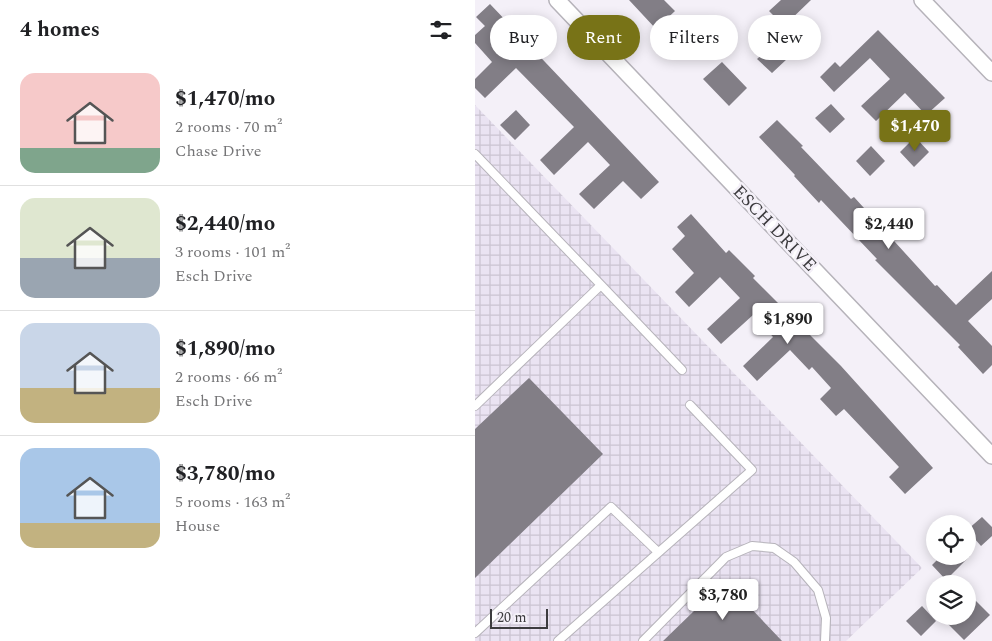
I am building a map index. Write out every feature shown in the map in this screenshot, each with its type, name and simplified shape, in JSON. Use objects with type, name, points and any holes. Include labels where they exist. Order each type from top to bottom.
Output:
[{"type":"street","name":"ESCH DRIVE","points":[[557,0],[992,456]]},
{"type":"street","points":[[922,0],[992,73]]},
{"type":"lane","points":[[475,154],[681,370]]},
{"type":"lane","points":[[475,406],[601,285]]},
{"type":"lane","points":[[558,641],[752,470],[690,405]]},
{"type":"lane","points":[[475,633],[611,507],[657,552]]},
{"type":"lane","points":[[643,641],[727,557],[751,546],[774,548],[794,562],[818,590],[827,618],[825,641]]},
{"type":"shaded area","points":[[475,105],[922,568],[846,641],[475,641]]},
{"type":"building","points":[[629,0],[664,0],[675,11],[671,15],[650,15],[650,23]]},
{"type":"building","points":[[781,0],[811,0],[795,15],[773,15],[769,11]]},
{"type":"building","points":[[490,4],[500,15],[490,15],[490,60],[475,43],[475,35],[485,26],[476,17]]},
{"type":"building","points":[[878,30],[945,98],[926,115],[905,93],[876,121],[861,106],[890,79],[870,58],[834,92],[820,77],[835,62],[840,67]]},
{"type":"building","points":[[490,60],[543,60],[659,182],[641,199],[623,181],[594,209],[579,194],[610,165],[588,142],[554,175],[540,160],[574,127],[516,68],[485,98],[475,88],[475,79],[492,62]]},
{"type":"building","points":[[758,60],[786,60],[772,73]]},
{"type":"building","points":[[722,62],[747,88],[729,106],[703,79]]},
{"type":"building","points":[[831,104],[845,119],[830,133],[815,118]]},
{"type":"building","points":[[516,110],[530,125],[515,140],[500,125]]},
{"type":"building","points":[[777,120],[851,199],[854,197],[935,286],[937,285],[956,305],[992,271],[992,299],[968,321],[992,346],[992,365],[983,374],[958,347],[960,345],[875,260],[877,259],[821,200],[819,203],[759,137]]},
{"type":"building","points":[[915,137],[929,152],[914,167],[900,152]]},
{"type":"building","points":[[871,146],[885,161],[870,176],[856,161]]},
{"type":"building","points":[[691,214],[726,253],[729,250],[755,276],[753,278],[841,366],[933,468],[905,494],[889,477],[899,467],[844,409],[836,416],[820,399],[831,388],[812,367],[809,370],[790,350],[757,381],[743,366],[773,337],[753,315],[721,344],[707,329],[740,298],[720,277],[689,307],[675,292],[694,273],[672,249],[685,236],[677,227]]},
{"type":"building","points":[[529,378],[603,454],[475,578],[475,429]]},
{"type":"building","points":[[982,517],[992,527],[992,536],[981,546],[976,540],[976,522]]},
{"type":"building","points":[[932,565],[961,565],[951,575],[941,575]]},
{"type":"building","points":[[725,581],[782,641],[663,641]]},
{"type":"building","points":[[976,601],[990,615],[964,640],[949,625],[976,625]]},
{"type":"building","points":[[922,606],[926,610],[926,625],[932,625],[921,636],[906,621]]}]
